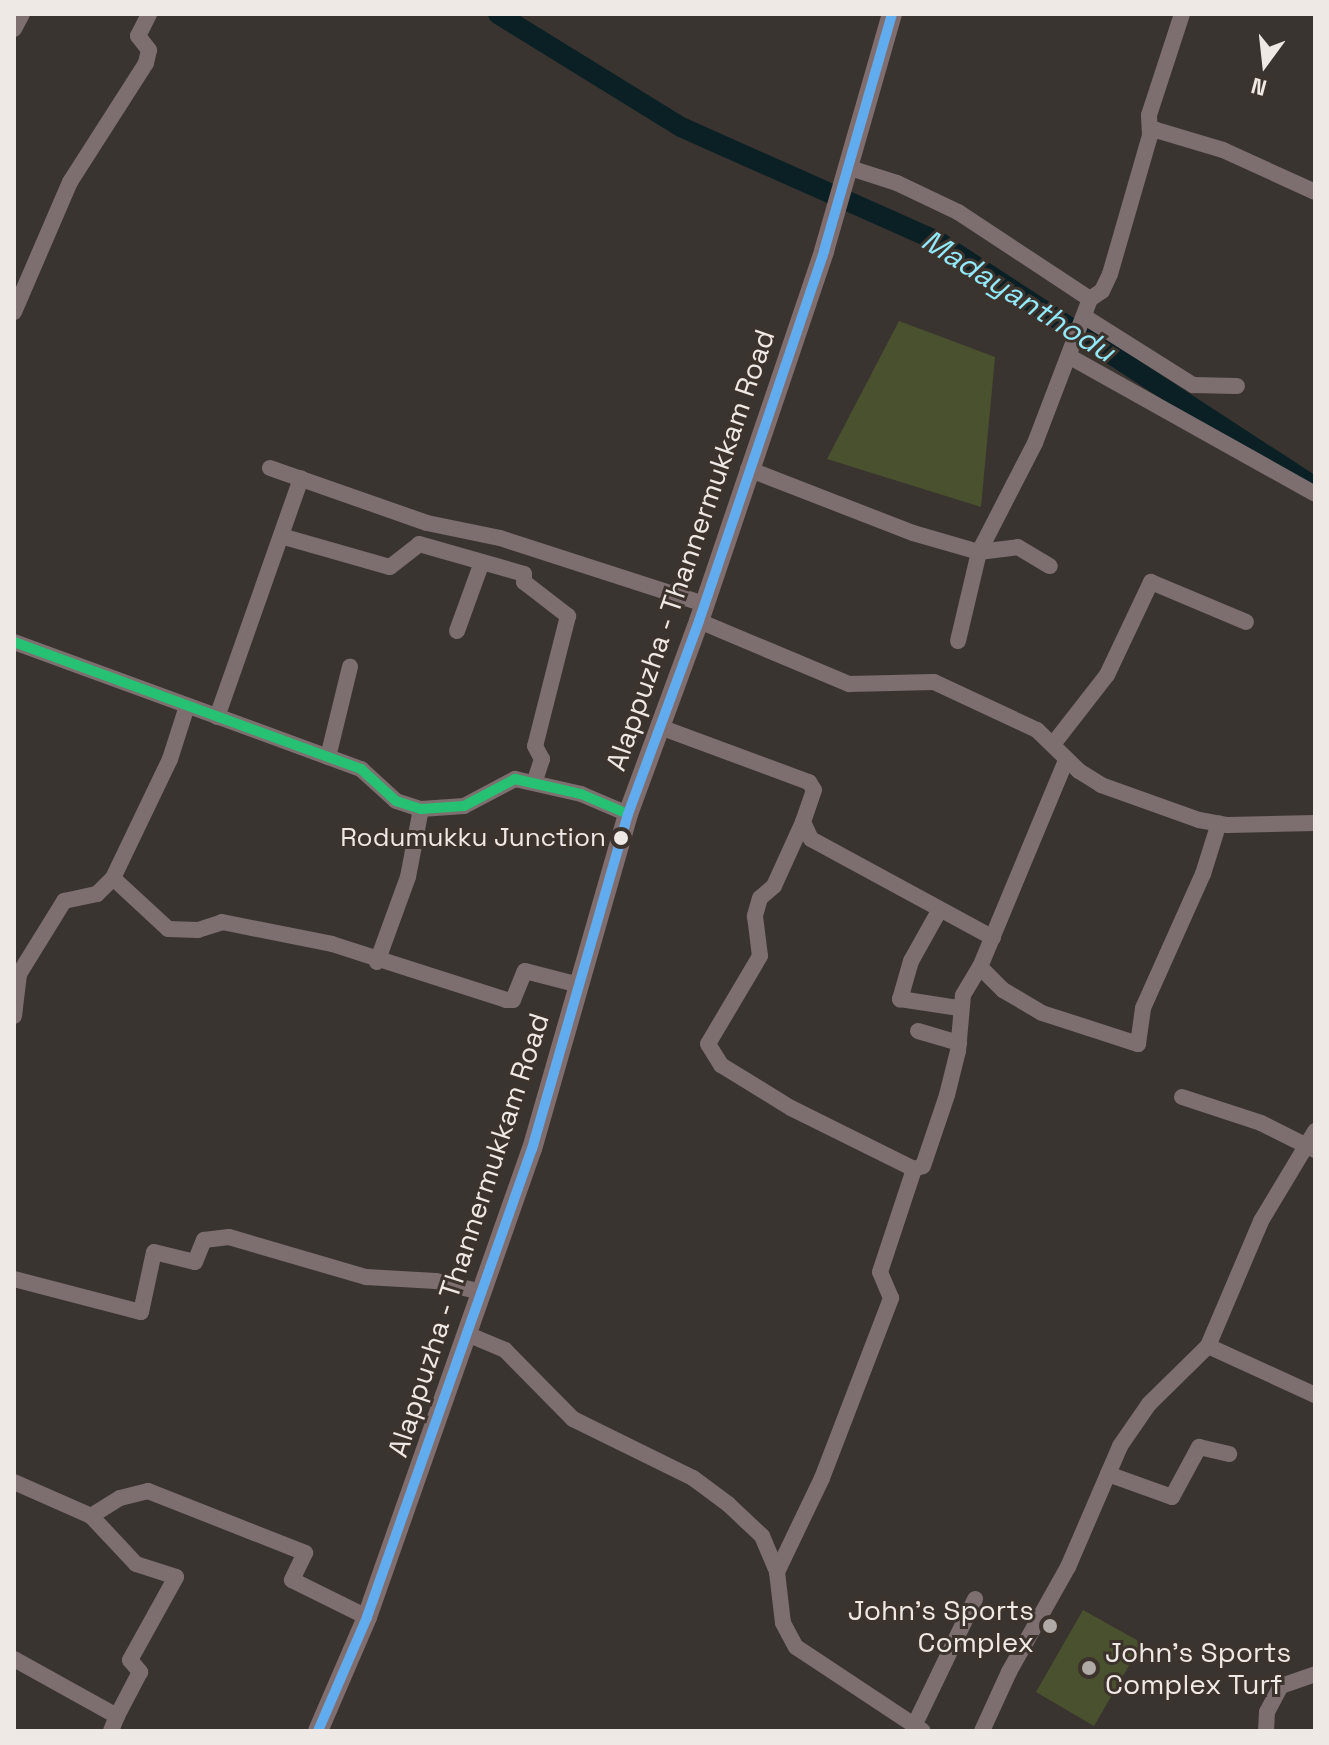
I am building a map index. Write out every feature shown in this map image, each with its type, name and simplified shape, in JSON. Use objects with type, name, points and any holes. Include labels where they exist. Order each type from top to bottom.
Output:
[{"type":"main road","points":[[846,172],[891,15]]},
{"type":"main road","name":"Alappuzha - Thannermukkam Road","points":[[318,1731],[367,1617],[557,1072],[628,814],[702,613],[824,251],[846,172]]},
{"type":"street","points":[[14,29],[22,14]]},
{"type":"street","points":[[14,312],[70,182],[150,55],[138,36],[149,14]]},
{"type":"street","points":[[958,641],[979,552],[1035,443],[1072,358],[1090,299],[1102,291],[1110,274],[1150,135],[1149,115],[1182,14]]},
{"type":"street","points":[[1150,135],[1167,130],[1315,192]]},
{"type":"street","points":[[846,172],[897,183],[958,212],[1090,299]]},
{"type":"street","points":[[1083,322],[1193,385],[1237,386]]},
{"type":"street","points":[[1072,358],[1315,494]]},
{"type":"street","points":[[270,468],[427,523],[500,538],[702,613],[849,684],[934,682],[1037,730],[1054,743],[1066,760],[1101,785],[1219,823],[1313,820]]},
{"type":"street","points":[[748,469],[913,533],[979,552],[1018,547],[1050,566]]},
{"type":"street","points":[[217,717],[301,478]]},
{"type":"street","points":[[281,536],[390,567],[419,544],[524,574],[524,582],[568,616],[535,746],[542,759],[534,783]]},
{"type":"street","points":[[457,631],[482,562]]},
{"type":"street","points":[[1054,743],[1107,675],[1151,582],[1246,622]]},
{"type":"street","points":[[14,642],[361,769],[396,801],[421,809],[464,806],[515,779],[581,794],[628,814]]},
{"type":"street","points":[[328,757],[350,667]]},
{"type":"street","points":[[14,1016],[17,972],[64,901],[97,894],[113,878],[170,759],[187,706]]},
{"type":"street","points":[[660,727],[809,782],[814,790],[774,886],[760,898],[755,916],[760,956],[708,1044],[721,1065],[791,1108],[914,1169],[923,1166],[959,1043],[959,1008],[993,938],[1066,760]]},
{"type":"street","points":[[377,962],[408,877],[421,809]]},
{"type":"street","points":[[803,822],[811,839],[993,938]]},
{"type":"street","points":[[980,967],[1003,990],[1042,1013],[1138,1044],[1143,1008],[1203,874],[1219,823]]},
{"type":"street","points":[[113,878],[168,929],[198,930],[222,922],[332,944],[377,962],[506,1000],[513,1000],[525,971],[579,985]]},
{"type":"street","points":[[939,911],[911,961],[900,999],[959,1008]]},
{"type":"street","points":[[918,1031],[959,1043]]},
{"type":"street","points":[[982,1731],[1009,1672],[1068,1567],[1120,1446],[1149,1404],[1208,1346],[1261,1221],[1312,1142],[1182,1097]]},
{"type":"street","points":[[777,1572],[822,1478],[891,1298],[880,1272],[914,1169]]},
{"type":"street","points":[[14,1279],[141,1312],[154,1252],[195,1262],[204,1240],[229,1237],[366,1277],[436,1281],[481,1292]]},
{"type":"street","points":[[467,1334],[505,1350],[573,1419],[693,1478],[728,1504],[762,1536],[777,1572],[783,1623],[796,1647],[919,1729],[975,1599]]},
{"type":"street","points":[[1208,1346],[1315,1395]]},
{"type":"street","points":[[1108,1474],[1172,1497],[1199,1447],[1229,1454]]},
{"type":"street","points":[[14,1482],[91,1516],[136,1564],[176,1577],[130,1660],[140,1672],[114,1724],[14,1659]]},
{"type":"street","points":[[91,1516],[120,1498],[148,1491],[305,1553],[292,1580],[367,1617]]},
{"type":"street","points":[[1266,1731],[1267,1712],[1281,1686],[1315,1674]]},
{"type":"green space","points":[[899,321],[995,357],[981,507],[827,459]]},
{"type":"green space","name":"John's Sports Complex Turf","points":[[1083,1610],[1142,1643],[1094,1726],[1036,1692]]},
{"type":"waterway","name":"Madayanthodu","points":[[498,14],[681,127],[939,242],[1315,487]]},
{"type":"transit line","points":[[318,1731],[367,1617],[532,1149],[628,814],[699,621],[824,251],[892,14]]},
{"type":"transit line","points":[[14,642],[361,769],[396,801],[421,809],[464,806],[515,779],[581,794],[628,814]]},
{"type":"place","name":"Rodumukku Junction","points":[[621,838]]},
{"type":"place","name":"John's Sports Complex","points":[[1050,1626]]},
{"type":"place","name":"John's Sports Complex Turf","points":[[1089,1668]]}]
